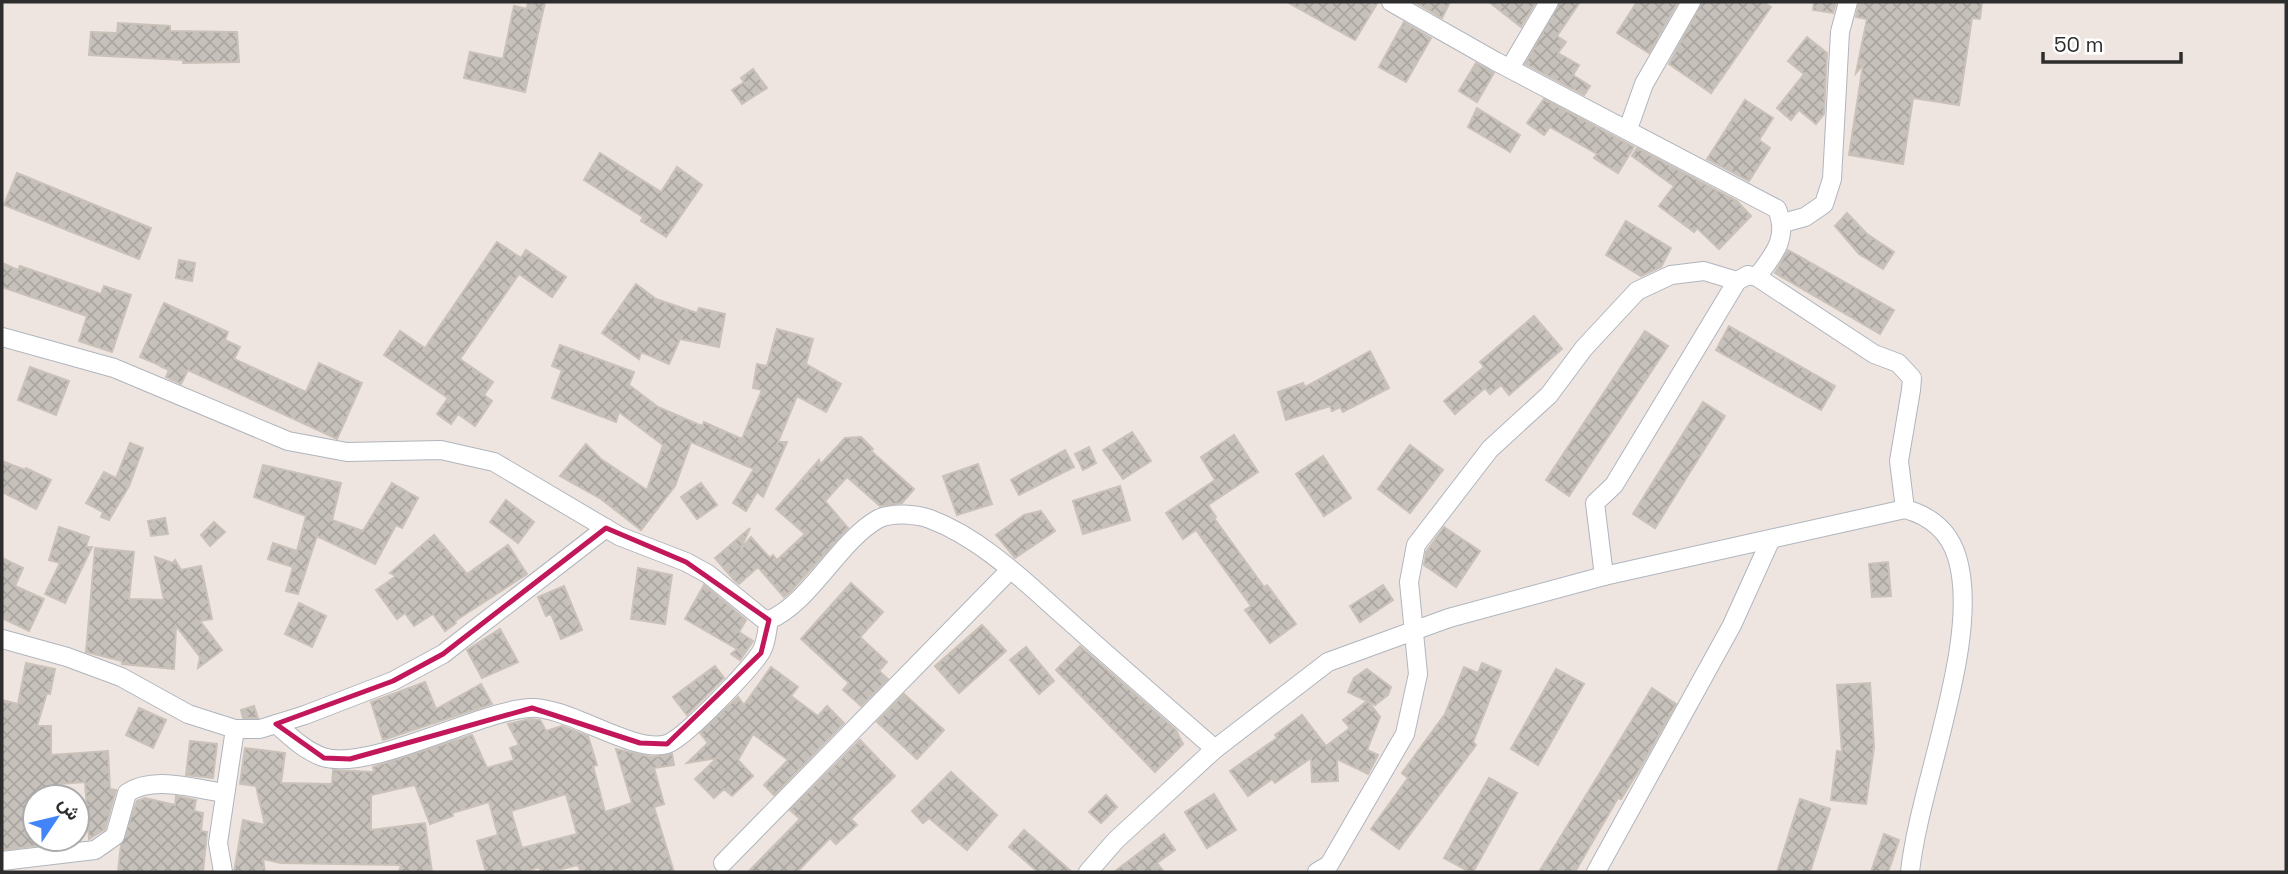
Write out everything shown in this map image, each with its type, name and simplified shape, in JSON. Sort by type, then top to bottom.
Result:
[{"type":"street","points":[[1391,2],[1777,209],[1783,223],[1781,243],[1757,277]]},
{"type":"street","points":[[1510,68],[1549,2]]},
{"type":"street","points":[[1628,129],[1644,84],[1691,2]]},
{"type":"street","points":[[1783,223],[1805,217],[1824,204],[1832,179],[1840,32],[1848,2]]},
{"type":"street","points":[[1317,872],[1329,865],[1405,734],[1418,674],[1409,582],[1416,545],[1490,449],[1549,395],[1584,348],[1637,291],[1671,275],[1704,271],[1737,281]]},
{"type":"street","points":[[1604,576],[1595,503],[1614,485],[1737,281],[1748,275],[1757,277],[1874,354],[1907,369],[1912,378],[1911,390],[1899,461],[1905,509]]},
{"type":"street","points":[[2,337],[114,368],[288,441],[317,449],[347,452],[440,450],[494,462],[606,528],[687,562],[708,574],[762,618],[769,620]]},
{"type":"street","points":[[1088,872],[1116,840],[1215,749],[1328,662],[1412,631],[1604,576],[1905,509],[1925,514],[1944,531],[1956,557],[1962,590],[1955,663],[1910,872]]},
{"type":"street","points":[[276,724],[301,746],[324,758],[350,760],[436,736],[485,717],[531,708],[640,743],[667,744],[689,729],[761,653],[769,620],[788,608],[859,534],[880,518],[904,514],[929,519],[966,537],[1010,570],[1215,749]]},
{"type":"street","points":[[2,639],[67,657],[121,677],[188,714],[235,729],[260,729],[393,681],[443,654],[606,528]]},
{"type":"street","points":[[1596,872],[1732,625],[1772,539]]},
{"type":"street","points":[[723,863],[1010,570]]},
{"type":"street","points":[[223,872],[218,843],[235,729]]},
{"type":"street","points":[[2,862],[95,850],[115,836],[127,793],[140,785],[160,784],[225,793]]},
{"type":"highlighted area","points":[[606,528],[686,562],[769,620],[761,653],[667,744],[640,743],[532,708],[350,759],[324,758],[276,724],[393,681],[443,654]]},
{"type":"building","points":[[528,2],[545,2],[525,92],[464,78],[470,52],[503,59],[514,6],[527,9]]},
{"type":"building","points":[[1287,2],[1378,2],[1355,40]]},
{"type":"building","points":[[1415,2],[1450,2],[1442,18]]},
{"type":"building","points":[[1489,2],[1536,2],[1521,27]]},
{"type":"building","points":[[1560,2],[1580,2],[1557,36],[1566,42],[1558,53],[1579,65],[1573,75],[1590,86],[1584,95],[1525,64]]},
{"type":"building","points":[[1637,2],[1678,2],[1649,53],[1617,33]]},
{"type":"building","points":[[1702,2],[1763,2],[1771,7],[1711,93],[1669,64]]},
{"type":"building","points":[[1814,2],[1836,2],[1833,13],[1813,10]]},
{"type":"building","points":[[1859,2],[1982,2],[1980,19],[1972,18],[1959,105],[1913,98],[1903,164],[1849,155],[1863,65],[1856,73],[1867,19],[1856,17]]},
{"type":"building","points":[[1404,22],[1431,38],[1406,82],[1379,67]]},
{"type":"building","points":[[118,23],[170,26],[170,31],[237,32],[239,62],[183,63],[183,60],[89,55],[91,32],[117,33]]},
{"type":"building","points":[[1807,37],[1827,53],[1824,114],[1816,124],[1799,110],[1791,120],[1777,108],[1804,74],[1788,61]]},
{"type":"building","points":[[1476,63],[1494,73],[1477,102],[1459,91]]},
{"type":"building","points":[[753,69],[767,88],[742,104],[732,90],[744,82],[741,78]]},
{"type":"building","points":[[1544,99],[1634,147],[1618,173],[1594,158],[1597,154],[1550,127],[1544,135],[1527,123]]},
{"type":"building","points":[[1745,100],[1773,118],[1759,140],[1770,148],[1749,181],[1707,159]]},
{"type":"building","points":[[1477,108],[1520,135],[1510,152],[1468,127]]},
{"type":"building","points":[[1637,148],[1737,201],[1751,216],[1719,249],[1697,228],[1694,232],[1659,206],[1674,186],[1632,156]]},
{"type":"building","points":[[600,153],[661,192],[677,167],[702,185],[666,237],[641,221],[643,217],[584,180]]},
{"type":"building","points":[[17,173],[151,228],[139,259],[4,205]]},
{"type":"building","points":[[1847,213],[1867,234],[1894,252],[1883,269],[1859,254],[1835,226]]},
{"type":"building","points":[[1626,221],[1671,248],[1661,267],[1641,276],[1606,255]]},
{"type":"building","points":[[497,242],[521,258],[526,250],[566,277],[552,297],[519,274],[460,359],[493,382],[484,395],[492,401],[475,426],[458,414],[451,424],[437,414],[448,398],[384,355],[400,331],[425,348]]},
{"type":"building","points":[[1788,250],[1894,310],[1880,334],[1775,273]]},
{"type":"building","points":[[179,260],[195,263],[192,281],[176,278]]},
{"type":"building","points":[[2,263],[18,270],[20,266],[101,294],[104,286],[131,295],[112,352],[79,341],[87,316],[2,287]]},
{"type":"building","points":[[636,284],[656,299],[697,313],[699,308],[725,314],[719,347],[680,339],[669,364],[641,352],[639,359],[602,333]]},
{"type":"building","points":[[164,303],[228,332],[225,340],[240,347],[234,359],[306,392],[319,363],[362,383],[337,439],[188,370],[181,384],[166,377],[169,370],[160,366],[160,363],[159,365],[140,357]]},
{"type":"building","points":[[1534,316],[1562,349],[1509,395],[1501,385],[1490,394],[1485,388],[1455,414],[1444,401],[1484,367],[1480,362]]},
{"type":"building","points":[[1729,326],[1835,386],[1821,410],[1716,350]]},
{"type":"building","points":[[777,329],[813,339],[806,364],[841,384],[826,412],[797,396],[778,442],[787,442],[763,497],[757,492],[746,511],[733,503],[754,469],[691,442],[675,486],[641,530],[601,499],[560,476],[586,444],[601,459],[647,490],[663,445],[619,412],[616,422],[552,398],[562,370],[552,366],[560,345],[634,372],[629,385],[658,407],[702,426],[704,422],[742,439],[762,390],[753,388],[757,364],[767,366]]},
{"type":"building","points":[[1645,331],[1668,346],[1569,496],[1546,480]]},
{"type":"building","points":[[1370,351],[1389,388],[1343,412],[1340,407],[1332,411],[1330,406],[1286,420],[1278,392],[1303,383],[1305,387]]},
{"type":"building","points":[[30,367],[69,381],[56,415],[18,400]]},
{"type":"building","points":[[1703,402],[1725,416],[1655,528],[1633,514]]},
{"type":"building","points":[[1132,432],[1151,461],[1123,479],[1103,450]]},
{"type":"building","points":[[1234,435],[1258,472],[1208,505],[1216,517],[1214,518],[1264,587],[1267,585],[1296,624],[1270,643],[1245,610],[1251,606],[1196,530],[1183,539],[1166,513],[1215,480],[1201,457]]},
{"type":"building","points":[[861,437],[873,449],[871,451],[914,489],[902,503],[880,506],[847,477],[825,501],[848,528],[791,591],[784,597],[758,567],[739,584],[735,581],[715,558],[750,528],[740,550],[751,537],[770,558],[773,555],[777,560],[805,534],[776,509],[819,460],[820,465],[845,438]]},
{"type":"building","points":[[130,443],[143,448],[129,486],[109,520],[101,517],[103,512],[86,503],[104,472],[116,478]]},
{"type":"building","points":[[1410,445],[1443,470],[1410,513],[1378,489]]},
{"type":"building","points":[[1089,447],[1096,463],[1083,470],[1075,454]]},
{"type":"building","points":[[1065,450],[1074,467],[1019,495],[1011,480]]},
{"type":"building","points":[[1323,456],[1351,498],[1324,516],[1296,474]]},
{"type":"building","points":[[2,461],[25,470],[26,468],[51,480],[36,509],[2,492]]},
{"type":"building","points":[[978,464],[992,504],[957,515],[943,476]]},
{"type":"building","points":[[263,465],[341,483],[332,520],[363,531],[392,483],[418,498],[402,528],[396,525],[375,564],[317,536],[298,594],[286,591],[293,567],[268,559],[273,543],[297,551],[306,516],[254,497]]},
{"type":"building","points":[[701,483],[717,505],[697,519],[681,497]]},
{"type":"building","points":[[1120,486],[1130,520],[1083,534],[1073,501]]},
{"type":"building","points":[[506,500],[534,522],[518,543],[490,522]]},
{"type":"building","points":[[1041,511],[1055,531],[1015,558],[996,535],[1024,515]]},
{"type":"building","points":[[165,518],[168,534],[151,536],[148,521]]},
{"type":"building","points":[[214,522],[225,532],[210,546],[201,535]]},
{"type":"building","points":[[59,527],[89,537],[86,547],[92,547],[65,603],[45,594],[60,563],[49,560]]},
{"type":"building","points":[[1444,527],[1480,551],[1456,587],[1424,565],[1426,552]]},
{"type":"building","points":[[434,535],[467,574],[508,545],[527,574],[455,621],[456,623],[445,631],[433,614],[414,626],[405,613],[397,619],[376,590],[396,576],[390,573]]},
{"type":"building","points":[[95,548],[134,552],[129,599],[164,600],[155,557],[173,563],[175,560],[181,570],[201,566],[212,619],[200,621],[222,650],[198,668],[200,657],[176,626],[174,669],[122,664],[122,661],[86,652]]},
{"type":"building","points":[[2,558],[23,568],[15,586],[44,599],[29,631],[2,618]]},
{"type":"building","points":[[1888,562],[1891,596],[1872,597],[1869,564]]},
{"type":"building","points":[[638,568],[672,575],[665,624],[631,619]]},
{"type":"building","points":[[851,583],[883,612],[860,637],[887,662],[879,671],[888,679],[861,706],[843,690],[849,683],[801,639]]},
{"type":"building","points":[[704,585],[746,620],[739,632],[753,641],[740,660],[731,654],[737,649],[685,619]]},
{"type":"building","points":[[1383,585],[1393,600],[1360,622],[1350,606]]},
{"type":"building","points":[[564,586],[582,630],[561,639],[551,614],[546,616],[538,597]]},
{"type":"building","points":[[299,603],[326,616],[312,647],[285,634]]},
{"type":"building","points":[[982,625],[1006,651],[959,693],[935,666]]},
{"type":"building","points":[[500,629],[518,662],[482,678],[467,650]]},
{"type":"building","points":[[1080,646],[1176,730],[1183,744],[1155,772],[1056,670]]},
{"type":"building","points":[[1026,647],[1054,681],[1039,694],[1010,660]]},
{"type":"building","points":[[26,663],[55,669],[50,694],[47,693],[37,726],[51,726],[51,755],[108,751],[110,789],[116,790],[105,829],[91,838],[91,783],[21,783],[21,848],[2,850],[2,700],[18,704]]},
{"type":"building","points":[[1482,663],[1501,671],[1473,742],[1476,745],[1399,849],[1371,829],[1408,778],[1402,773],[1445,714],[1464,667],[1478,673]]},
{"type":"building","points":[[715,666],[724,678],[687,715],[673,697]]},
{"type":"building","points":[[771,667],[798,687],[791,696],[818,716],[827,706],[844,723],[774,795],[764,785],[788,760],[753,734],[738,760],[753,776],[732,796],[724,789],[714,798],[695,779],[717,758],[687,763],[708,743],[700,733],[738,697],[744,705]]},
{"type":"building","points":[[1367,669],[1391,687],[1388,695],[1375,705],[1368,701],[1380,717],[1367,750],[1378,755],[1368,774],[1337,759],[1338,781],[1312,782],[1311,758],[1275,783],[1272,779],[1248,796],[1230,771],[1277,738],[1275,735],[1302,715],[1326,746],[1350,728],[1343,720],[1367,701],[1348,692],[1354,678]]},
{"type":"building","points":[[1556,669],[1584,684],[1538,765],[1511,749]]},
{"type":"building","points":[[425,682],[436,709],[481,684],[492,704],[383,740],[371,702]]},
{"type":"building","points":[[1870,683],[1874,747],[1866,804],[1831,800],[1837,751],[1842,752],[1837,685]]},
{"type":"building","points":[[1652,688],[1676,704],[1639,770],[1621,799],[1618,798],[1575,872],[1539,872]]},
{"type":"building","points":[[904,694],[944,730],[917,759],[877,722]]},
{"type":"building","points":[[254,706],[258,718],[243,718],[241,710]]},
{"type":"building","points":[[139,708],[166,720],[153,748],[126,735]]},
{"type":"building","points":[[530,719],[540,720],[546,731],[562,726],[588,736],[597,765],[593,766],[605,812],[632,803],[616,749],[652,757],[672,754],[674,765],[654,768],[664,804],[654,807],[674,872],[581,872],[578,865],[549,872],[541,872],[539,867],[525,872],[486,872],[477,841],[498,835],[489,802],[452,813],[453,816],[430,824],[415,785],[371,795],[371,830],[425,823],[432,872],[399,872],[401,865],[281,863],[263,859],[265,872],[234,872],[243,820],[265,825],[256,786],[240,784],[245,748],[285,753],[281,783],[332,784],[333,770],[374,772],[373,767],[472,735],[487,768],[514,760],[510,748],[519,745],[508,724]],"holes":[[[566,794],[577,834],[522,848],[511,811]]]},
{"type":"building","points":[[860,740],[895,776],[851,819],[857,825],[836,844],[830,838],[797,872],[748,872],[800,819],[790,810]]},
{"type":"building","points":[[190,741],[217,744],[213,778],[186,775]]},
{"type":"building","points":[[951,772],[997,815],[967,850],[929,818],[923,823],[912,811]]},
{"type":"building","points":[[1489,778],[1517,793],[1473,872],[1470,872],[1444,858]]},
{"type":"building","points":[[1214,794],[1236,830],[1207,848],[1185,812]]},
{"type":"building","points":[[1106,795],[1117,807],[1101,823],[1089,812]]},
{"type":"building","points":[[176,796],[196,800],[194,811],[203,813],[201,831],[207,832],[203,872],[118,872],[121,845],[137,801],[145,798],[175,805]]},
{"type":"building","points":[[1800,799],[1830,809],[1810,872],[1777,872]]},
{"type":"building","points":[[1024,830],[1072,872],[1038,872],[1009,847]]},
{"type":"building","points":[[1164,834],[1175,850],[1157,863],[1164,872],[1114,872]]},
{"type":"building","points":[[1884,834],[1899,840],[1888,872],[1871,872]]}]
